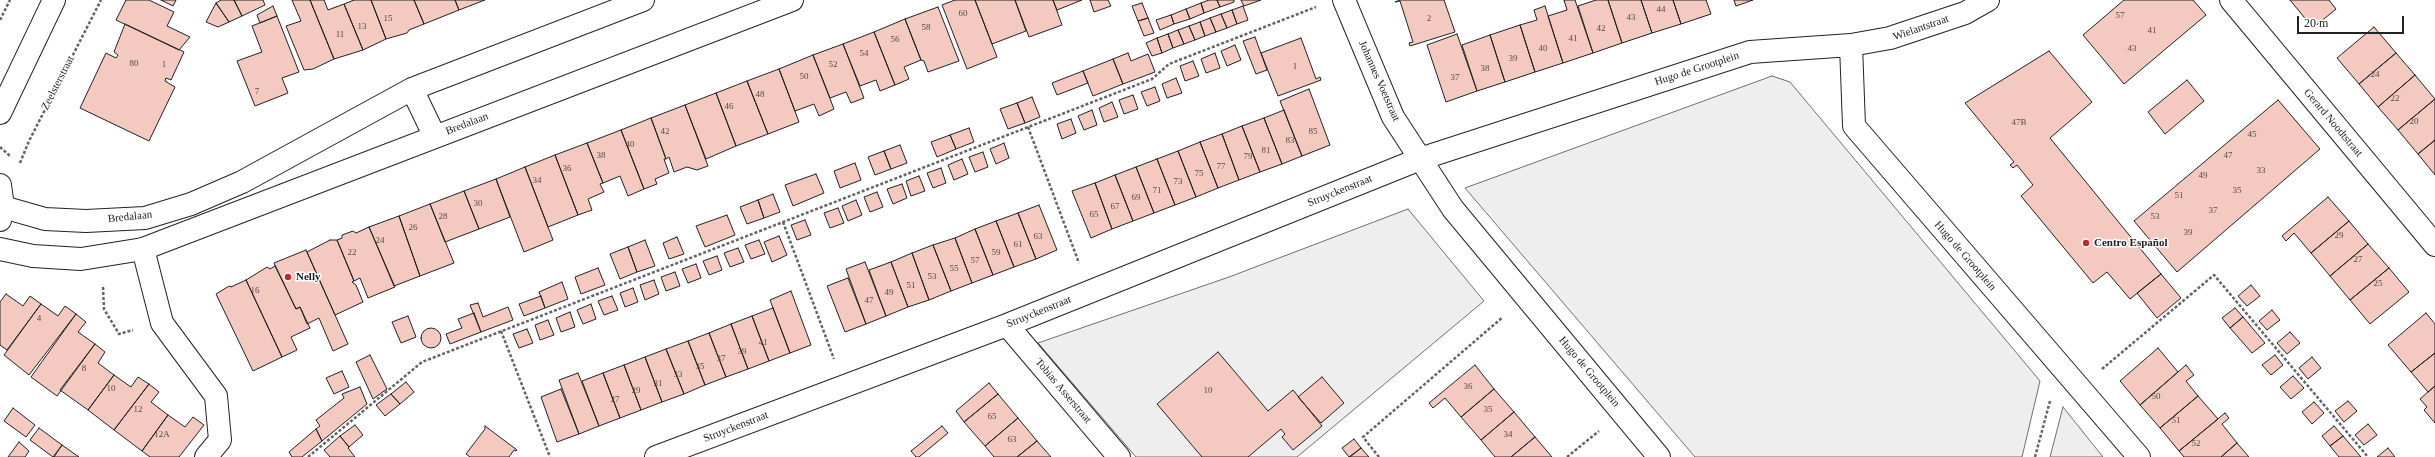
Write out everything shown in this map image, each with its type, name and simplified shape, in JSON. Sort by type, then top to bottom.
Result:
[{"type":"street","points":[[0,113],[54,0]]},
{"type":"street","name":"Bredalaan","points":[[2,214],[45,219],[86,221],[151,216],[191,204],[242,182],[412,89],[643,0]]},
{"type":"street","name":"Bredalaan","points":[[0,249],[33,256],[81,259],[143,249],[792,0]]},
{"type":"street","name":"Johannes Voetstraat","points":[[1344,0],[1393,117],[1420,159]]},
{"type":"street","name":"Wielantstraat","points":[[1851,45],[1890,38],[1965,13],[1988,0]]},
{"type":"street","name":"Gerard Noodtstraat","points":[[2231,0],[2435,245]]},
{"type":"street","name":"Hugo de Grootplein","points":[[1659,457],[1453,209],[1420,159],[1750,52],[1851,45],[1854,126],[2059,366],[2139,457]]},
{"type":"street","points":[[412,89],[435,137]]},
{"type":"street","name":"Struyckenstraat","points":[[656,457],[1007,325],[1420,159]]},
{"type":"street","points":[[0,185],[2,214]]},
{"type":"street","points":[[143,249],[162,323],[216,396],[220,440],[206,457]]},
{"type":"street","name":"Tobias Asserstraat","points":[[1007,325],[1118,457]]},
{"type":"path","points":[[0,20],[10,0]]},
{"type":"path","name":"Zeelsterstraat","points":[[18,167],[29,141],[101,0]]},
{"type":"path","points":[[308,457],[422,362],[1152,79],[1169,64],[1320,6]]},
{"type":"path","points":[[1028,127],[1090,292]]},
{"type":"path","points":[[782,222],[844,386]]},
{"type":"path","points":[[100,256],[104,309],[119,334],[162,323]]},
{"type":"path","points":[[2079,388],[2214,275],[2368,457]]},
{"type":"path","points":[[1380,457],[1362,437],[1527,297]]},
{"type":"path","points":[[501,331],[550,457]]},
{"type":"path","points":[[2035,457],[2059,366]]},
{"type":"path","points":[[1567,457],[1622,412]]},
{"type":"shaded area","points":[[1772,76],[1790,82],[2040,381],[2022,457],[1695,457],[1465,188]]},
{"type":"shaded area","points":[[1408,209],[1484,301],[1297,457],[1136,457],[1038,343],[1229,277]]},
{"type":"shaded area","points":[[2063,407],[2103,457],[2050,457]]},
{"type":"building","points":[[126,0],[149,0],[174,12],[167,26],[190,37],[179,50],[116,20]]},
{"type":"building","points":[[161,0],[176,0],[173,6]]},
{"type":"building","points":[[221,0],[234,0],[242,16],[229,22],[216,3]]},
{"type":"building","points":[[234,0],[263,0],[265,5],[242,16]]},
{"type":"building","points":[[292,0],[310,0],[334,59],[313,69],[304,70],[286,26],[301,21]]},
{"type":"building","points":[[310,0],[324,0],[328,10],[344,4],[363,50],[334,59]]},
{"type":"building","points":[[354,0],[371,0],[386,39],[363,50],[344,4]]},
{"type":"building","points":[[371,0],[414,0],[424,24],[409,30],[407,33],[386,39]]},
{"type":"building","points":[[414,0],[455,0],[459,10],[424,24]]},
{"type":"building","points":[[455,0],[485,0],[459,10]]},
{"type":"building","points":[[955,0],[975,0],[997,57],[967,69],[942,5]]},
{"type":"building","points":[[975,0],[1015,0],[1026,31],[992,44]]},
{"type":"building","points":[[1015,0],[1053,0],[1062,25],[1029,37]]},
{"type":"building","points":[[1053,0],[1082,0],[1057,10]]},
{"type":"building","points":[[1090,0],[1108,0],[1111,6],[1094,12]]},
{"type":"building","points":[[1209,0],[1217,0],[1220,7],[1204,13],[1201,3]]},
{"type":"building","points":[[1217,0],[1234,0],[1234,2],[1220,7]]},
{"type":"building","points":[[1241,0],[1261,0],[1244,6]]},
{"type":"building","points":[[1400,0],[1444,0],[1455,32],[1410,46],[1409,43],[1413,42],[1400,1],[1395,2]]},
{"type":"building","points":[[1564,0],[1575,0],[1593,53],[1563,63],[1548,16],[1567,10]]},
{"type":"building","points":[[1596,0],[1608,0],[1622,43],[1593,53],[1578,6]]},
{"type":"building","points":[[1608,0],[1641,0],[1652,33],[1622,43]]},
{"type":"building","points":[[1641,0],[1673,0],[1681,24],[1652,33]]},
{"type":"building","points":[[1673,0],[1706,0],[1711,14],[1681,24]]},
{"type":"building","points":[[1734,0],[1753,0],[1736,6]]},
{"type":"building","points":[[2124,0],[2193,0],[2206,15],[2124,84],[2083,35]]},
{"type":"building","points":[[2290,0],[2329,0],[2336,9],[2313,28]]},
{"type":"building","points":[[216,3],[229,22],[218,27],[206,22]]},
{"type":"building","points":[[1142,3],[1148,18],[1138,21],[1132,6]]},
{"type":"building","points":[[1201,3],[1204,13],[1190,19],[1186,9]]},
{"type":"building","points":[[273,6],[277,16],[260,23],[257,15]]},
{"type":"building","points":[[1243,6],[1248,20],[1237,24],[1232,10]]},
{"type":"building","points":[[1545,6],[1563,63],[1535,72],[1520,25],[1537,20],[1534,10]]},
{"type":"building","points":[[938,7],[959,61],[928,72],[924,61],[921,60],[905,19]]},
{"type":"building","points":[[1186,9],[1190,19],[1174,24],[1171,15]]},
{"type":"building","points":[[1232,10],[1237,24],[1227,28],[1221,14]]},
{"type":"building","points":[[1221,14],[1227,28],[1216,32],[1210,18]]},
{"type":"building","points":[[1171,15],[1174,24],[1160,30],[1156,20]]},
{"type":"building","points":[[277,16],[299,72],[282,78],[288,93],[255,106],[237,61],[262,52],[252,26]]},
{"type":"building","points":[[1148,18],[1154,33],[1144,36],[1138,21]]},
{"type":"building","points":[[1210,18],[1216,32],[1205,36],[1200,22]]},
{"type":"building","points":[[905,19],[921,60],[904,67],[909,79],[895,85],[874,32]]},
{"type":"building","points":[[1200,22],[1205,36],[1195,40],[1189,26]]},
{"type":"building","points":[[125,24],[184,52],[171,80],[166,78],[165,81],[175,87],[149,141],[80,108],[106,53],[116,58],[118,55],[114,52]]},
{"type":"building","points":[[1520,25],[1535,72],[1505,82],[1490,35]]},
{"type":"building","points":[[1189,26],[1195,40],[1184,44],[1178,30]]},
{"type":"building","points":[[2374,27],[2396,53],[2359,84],[2337,58]]},
{"type":"building","points":[[1178,30],[1184,44],[1173,48],[1168,34]]},
{"type":"building","points":[[874,32],[895,85],[880,91],[876,80],[860,86],[843,44]]},
{"type":"building","points":[[1168,34],[1173,48],[1162,53],[1157,38]]},
{"type":"building","points":[[1457,34],[1477,91],[1446,102],[1427,45]]},
{"type":"building","points":[[1490,35],[1505,82],[1477,91],[1462,45]]},
{"type":"building","points":[[1255,37],[1267,70],[1256,74],[1243,41]]},
{"type":"building","points":[[1157,38],[1162,53],[1152,56],[1146,43]]},
{"type":"building","points":[[1301,38],[1316,79],[1320,77],[1321,80],[1278,96],[1261,53]]},
{"type":"building","points":[[843,44],[864,98],[851,103],[846,92],[830,98],[813,55]]},
{"type":"building","points":[[1235,45],[1241,60],[1227,66],[1221,51]]},
{"type":"building","points":[[2049,51],[2092,102],[2050,138],[2161,274],[2130,299],[2107,272],[2093,283],[2021,196],[2033,185],[2017,165],[2013,168],[2010,165],[2014,162],[1965,103]]},
{"type":"building","points":[[1128,53],[1131,61],[1148,54],[1155,72],[1123,84],[1113,59]]},
{"type":"building","points":[[1215,53],[1220,68],[1206,73],[1201,59]]},
{"type":"building","points":[[2396,53],[2415,75],[2378,107],[2359,84]]},
{"type":"building","points":[[813,55],[834,109],[819,116],[814,104],[795,111],[779,69]]},
{"type":"building","points":[[1113,59],[1123,84],[1093,96],[1083,71]]},
{"type":"building","points":[[1193,61],[1199,76],[1185,81],[1180,66]]},
{"type":"building","points":[[779,69],[799,122],[768,134],[747,81]]},
{"type":"building","points":[[1083,71],[1088,83],[1057,95],[1052,83]]},
{"type":"building","points":[[2415,75],[2435,99],[2398,130],[2378,107]]},
{"type":"building","points":[[1176,78],[1182,93],[1167,98],[1162,84]]},
{"type":"building","points":[[2187,80],[2204,101],[2165,134],[2148,112]]},
{"type":"building","points":[[747,81],[768,134],[736,146],[716,93]]},
{"type":"building","points":[[1155,87],[1160,101],[1147,106],[1141,92]]},
{"type":"building","points":[[1309,89],[1330,145],[1302,156],[1280,101]]},
{"type":"building","points":[[716,93],[736,146],[706,159],[685,105]]},
{"type":"building","points":[[1133,95],[1138,109],[1124,114],[1119,100]]},
{"type":"building","points":[[1032,97],[1040,117],[1025,123],[1017,103]]},
{"type":"building","points":[[2435,99],[2435,140],[2418,154],[2398,130]]},
{"type":"building","points":[[2278,100],[2320,149],[2177,272],[2134,221]]},
{"type":"building","points":[[1112,102],[1118,117],[1104,122],[1099,108]]},
{"type":"building","points":[[1017,103],[1025,123],[1008,129],[1000,109]]},
{"type":"building","points":[[685,105],[708,166],[697,170],[687,167],[674,172],[669,157],[666,159],[651,118]]},
{"type":"building","points":[[1092,110],[1097,125],[1084,130],[1078,116]]},
{"type":"building","points":[[1284,110],[1302,156],[1282,164],[1264,118]]},
{"type":"building","points":[[651,118],[666,159],[664,159],[669,173],[655,179],[657,184],[644,189],[621,130]]},
{"type":"building","points":[[1264,118],[1282,164],[1260,172],[1242,126]]},
{"type":"building","points":[[1071,119],[1076,133],[1062,139],[1057,124]]},
{"type":"building","points":[[1242,126],[1260,172],[1239,180],[1222,134]]},
{"type":"building","points":[[969,128],[974,142],[956,149],[950,135]]},
{"type":"building","points":[[621,130],[644,189],[628,196],[620,176],[603,183],[587,143]]},
{"type":"building","points":[[1222,134],[1239,180],[1218,188],[1200,142]]},
{"type":"building","points":[[950,135],[956,149],[937,157],[931,142]]},
{"type":"building","points":[[2435,140],[2435,175],[2418,154]]},
{"type":"building","points":[[1200,142],[1218,188],[1196,197],[1178,151]]},
{"type":"building","points":[[587,143],[603,183],[600,184],[604,192],[588,199],[592,210],[578,215],[555,155]]},
{"type":"building","points":[[1004,143],[1009,158],[996,164],[990,149]]},
{"type":"building","points":[[900,145],[907,163],[891,169],[884,151]]},
{"type":"building","points":[[884,151],[891,169],[875,175],[868,157]]},
{"type":"building","points":[[1178,151],[1196,197],[1175,205],[1157,159]]},
{"type":"building","points":[[983,152],[988,167],[975,172],[969,157]]},
{"type":"building","points":[[555,155],[578,215],[548,227],[525,167]]},
{"type":"building","points":[[962,159],[968,174],[954,180],[948,165]]},
{"type":"building","points":[[1157,159],[1175,205],[1154,213],[1136,167]]},
{"type":"building","points":[[855,163],[861,180],[840,188],[834,171]]},
{"type":"building","points":[[525,167],[553,240],[524,252],[496,179]]},
{"type":"building","points":[[1136,167],[1154,213],[1133,221],[1115,175]]},
{"type":"building","points":[[941,168],[946,183],[933,188],[927,173]]},
{"type":"building","points":[[816,174],[824,193],[793,206],[785,185]]},
{"type":"building","points":[[1115,175],[1133,221],[1112,229],[1095,183]]},
{"type":"building","points":[[919,176],[925,191],[911,196],[906,181]]},
{"type":"building","points":[[496,179],[510,217],[479,229],[464,191]]},
{"type":"building","points":[[1095,183],[1112,229],[1091,238],[1072,191]]},
{"type":"building","points":[[902,184],[907,198],[893,204],[887,189]]},
{"type":"building","points":[[464,191],[479,229],[445,242],[430,204]]},
{"type":"building","points":[[877,192],[883,207],[870,212],[864,197]]},
{"type":"building","points":[[773,194],[780,212],[764,218],[758,200]]},
{"type":"building","points":[[2328,197],[2349,221],[2311,253],[2294,233],[2286,241],[2282,236]]},
{"type":"building","points":[[758,200],[764,218],[747,224],[740,207]]},
{"type":"building","points":[[856,200],[862,215],[848,221],[842,206]]},
{"type":"building","points":[[430,204],[454,263],[420,276],[399,216]]},
{"type":"building","points":[[1039,205],[1057,250],[1036,259],[1018,213]]},
{"type":"building","points":[[838,208],[844,223],[830,228],[824,213]]},
{"type":"building","points":[[1018,213],[1036,259],[1014,267],[996,221]]},
{"type":"building","points":[[727,215],[735,235],[705,247],[696,226]]},
{"type":"building","points":[[399,216],[420,276],[394,286],[369,227]]},
{"type":"building","points":[[805,220],[811,235],[797,240],[791,225]]},
{"type":"building","points":[[996,221],[1014,267],[993,275],[975,229]]},
{"type":"building","points":[[2349,221],[2368,244],[2330,276],[2311,253]]},
{"type":"building","points":[[369,227],[395,287],[368,298],[360,278],[354,281],[337,240],[342,238],[342,235],[353,231],[356,233]]},
{"type":"building","points":[[975,229],[993,275],[972,283],[955,238]]},
{"type":"building","points":[[779,236],[787,255],[772,262],[764,242]]},
{"type":"building","points":[[677,237],[684,254],[669,259],[663,243]]},
{"type":"building","points":[[955,238],[972,283],[951,291],[933,245]]},
{"type":"building","points":[[330,240],[337,240],[354,281],[352,282],[356,285],[363,302],[335,315],[307,252]]},
{"type":"building","points":[[645,240],[655,266],[637,272],[628,247]]},
{"type":"building","points":[[759,240],[765,254],[751,259],[745,245]]},
{"type":"building","points":[[2368,244],[2389,268],[2350,300],[2330,276]]},
{"type":"building","points":[[933,245],[951,291],[929,300],[912,253]]},
{"type":"building","points":[[628,247],[637,272],[620,279],[610,254]]},
{"type":"building","points":[[738,248],[744,262],[730,267],[724,253]]},
{"type":"building","points":[[306,250],[348,344],[333,351],[319,318],[307,324],[300,307],[296,309],[274,263]]},
{"type":"building","points":[[912,253],[929,300],[908,307],[891,262]]},
{"type":"building","points":[[717,256],[722,270],[709,275],[703,261]]},
{"type":"building","points":[[865,262],[886,316],[866,324],[846,269]]},
{"type":"building","points":[[891,262],[908,307],[886,316],[869,270]]},
{"type":"building","points":[[696,264],[701,278],[688,283],[682,269]]},
{"type":"building","points":[[275,266],[296,309],[300,307],[310,328],[291,337],[297,350],[282,357],[246,280],[267,267],[270,269]]},
{"type":"building","points":[[598,268],[605,285],[581,294],[575,277]]},
{"type":"building","points":[[2389,268],[2409,292],[2370,324],[2350,300]]},
{"type":"building","points":[[675,272],[680,286],[666,291],[661,277]]},
{"type":"building","points":[[2161,274],[2181,298],[2157,318],[2137,293]]},
{"type":"building","points":[[848,278],[866,324],[845,332],[827,286]]},
{"type":"building","points":[[246,280],[282,357],[253,371],[216,294],[229,286],[231,287]]},
{"type":"building","points":[[654,280],[659,294],[645,300],[640,285]]},
{"type":"building","points":[[562,282],[568,299],[545,308],[539,292]]},
{"type":"building","points":[[2251,285],[2260,296],[2247,306],[2238,296]]},
{"type":"building","points":[[633,288],[638,302],[625,307],[620,293]]},
{"type":"building","points":[[791,291],[811,345],[790,353],[770,300]]},
{"type":"building","points":[[6,294],[23,306],[30,296],[41,304],[7,350],[0,345],[0,302]]},
{"type":"building","points":[[541,296],[545,308],[524,316],[519,304]]},
{"type":"building","points":[[612,296],[618,310],[604,315],[598,301]]},
{"type":"building","points":[[478,303],[483,317],[508,307],[513,320],[481,332],[470,305]]},
{"type":"building","points":[[41,304],[58,316],[65,306],[76,314],[29,375],[4,355]]},
{"type":"building","points":[[591,304],[596,319],[583,324],[577,310]]},
{"type":"building","points":[[773,308],[790,353],[769,361],[752,316]]},
{"type":"building","points":[[2235,308],[2243,317],[2230,328],[2222,318]]},
{"type":"building","points":[[2272,310],[2280,320],[2267,330],[2259,321]]},
{"type":"building","points":[[570,312],[575,327],[561,332],[556,318]]},
{"type":"building","points":[[474,313],[481,332],[450,344],[446,334],[462,328],[458,319]]},
{"type":"building","points":[[2426,313],[2435,324],[2435,353],[2411,372],[2388,345]]},
{"type":"building","points":[[76,314],[86,322],[78,332],[95,344],[57,396],[31,377]]},
{"type":"building","points":[[408,316],[416,337],[401,343],[392,322]]},
{"type":"building","points":[[752,316],[769,361],[748,369],[731,324]]},
{"type":"building","points":[[2243,317],[2265,343],[2252,353],[2230,328]]},
{"type":"building","points":[[548,320],[554,335],[540,340],[535,325]]},
{"type":"building","points":[[731,324],[748,369],[726,377],[709,333]]},
{"type":"building","points":[[427,328],[435,328],[441,334],[441,342],[435,348],[427,348],[421,342],[421,334]]},
{"type":"building","points":[[527,329],[533,343],[519,348],[513,334]]},
{"type":"building","points":[[2290,332],[2300,343],[2287,354],[2277,343]]},
{"type":"building","points":[[709,333],[726,377],[705,385],[688,341]]},
{"type":"building","points":[[688,341],[705,385],[684,394],[666,349]]},
{"type":"building","points":[[95,344],[105,352],[98,363],[114,375],[88,410],[60,390]]},
{"type":"building","points":[[2158,348],[2178,372],[2140,405],[2120,381]]},
{"type":"building","points":[[666,349],[684,394],[662,402],[645,357]]},
{"type":"building","points":[[1218,352],[1268,411],[1293,390],[1322,426],[1293,450],[1282,437],[1285,434],[1281,429],[1248,457],[1202,457],[1157,404]]},
{"type":"building","points":[[2435,353],[2435,386],[2428,392],[2411,372]]},
{"type":"building","points":[[370,355],[387,389],[373,399],[356,362]]},
{"type":"building","points":[[2275,355],[2283,365],[2271,375],[2262,365]]},
{"type":"building","points":[[645,357],[662,402],[641,410],[624,365]]},
{"type":"building","points":[[2312,357],[2321,368],[2308,379],[2299,368]]},
{"type":"building","points":[[624,365],[641,410],[620,418],[603,373]]},
{"type":"building","points":[[1475,365],[1494,389],[1461,417],[1445,398],[1433,408],[1429,403]]},
{"type":"building","points":[[2186,365],[2194,375],[2186,381],[2198,396],[2160,428],[2140,405]]},
{"type":"building","points":[[342,371],[349,387],[334,394],[326,378]]},
{"type":"building","points":[[578,373],[599,426],[579,434],[559,380]]},
{"type":"building","points":[[603,373],[620,418],[599,426],[582,381]]},
{"type":"building","points":[[114,375],[131,387],[138,377],[149,384],[114,430],[88,410]]},
{"type":"building","points":[[2293,376],[2304,388],[2291,399],[2280,387]]},
{"type":"building","points":[[1322,377],[1344,403],[1321,423],[1298,397]]},
{"type":"building","points":[[406,382],[414,392],[400,404],[391,394]]},
{"type":"building","points":[[989,383],[998,394],[964,422],[956,411]]},
{"type":"building","points":[[149,384],[159,392],[151,402],[168,415],[142,451],[114,430]]},
{"type":"building","points":[[2435,386],[2435,423],[2424,410],[2427,407],[2420,399]]},
{"type":"building","points":[[360,387],[367,404],[322,441],[316,429],[320,426],[316,420],[344,398],[342,394]]},
{"type":"building","points":[[561,389],[579,434],[557,442],[541,397]]},
{"type":"building","points":[[1494,389],[1514,412],[1481,440],[1461,417]]},
{"type":"building","points":[[391,394],[400,404],[385,416],[376,405]]},
{"type":"building","points":[[998,394],[1018,418],[985,446],[964,422]]},
{"type":"building","points":[[2198,396],[2218,419],[2179,451],[2160,428]]},
{"type":"building","points":[[2348,401],[2357,411],[2344,422],[2335,411]]},
{"type":"building","points":[[2314,402],[2324,413],[2312,424],[2302,412]]},
{"type":"building","points":[[13,408],[35,425],[26,437],[4,421]]},
{"type":"building","points":[[1514,412],[1535,437],[1511,457],[1495,457],[1481,440]]},
{"type":"building","points":[[2225,413],[2229,418],[2222,424],[2237,443],[2221,457],[2184,457],[2179,451]]},
{"type":"building","points":[[168,415],[185,427],[193,417],[204,425],[179,457],[150,457],[142,451]]},
{"type":"building","points":[[1018,418],[1037,441],[1017,457],[994,457],[985,446]]},
{"type":"building","points":[[2368,424],[2377,435],[2364,445],[2355,435]]},
{"type":"building","points":[[355,425],[363,435],[349,447],[340,436]]},
{"type":"building","points":[[485,426],[517,450],[514,450],[509,457],[470,457],[466,454],[485,429]]},
{"type":"building","points":[[942,426],[948,433],[919,457],[916,457],[911,451]]},
{"type":"building","points":[[2334,426],[2343,436],[2330,446],[2322,436]]},
{"type":"building","points":[[39,428],[62,445],[53,457],[30,440]]},
{"type":"building","points":[[316,429],[322,441],[302,457],[292,457],[289,452]]},
{"type":"building","points":[[340,436],[355,457],[330,457],[324,450]]},
{"type":"building","points":[[2343,436],[2361,457],[2339,457],[2330,446]]},
{"type":"building","points":[[1535,437],[1552,457],[1511,457]]},
{"type":"building","points":[[1354,439],[1361,448],[1349,457],[1342,448]]},
{"type":"building","points":[[1037,441],[1051,457],[1017,457]]},
{"type":"building","points":[[19,442],[29,451],[25,457],[8,457]]},
{"type":"building","points":[[2237,443],[2249,457],[2221,457]]},
{"type":"building","points":[[62,445],[79,457],[54,457]]},
{"type":"building","points":[[1361,448],[1369,457],[1350,457]]},
{"type":"building","points":[[2388,448],[2395,457],[2377,457]]},
{"type":"place","name":"Centro Español","points":[[2086,243]]},
{"type":"place","name":"Nelly","points":[[288,277]]}]
